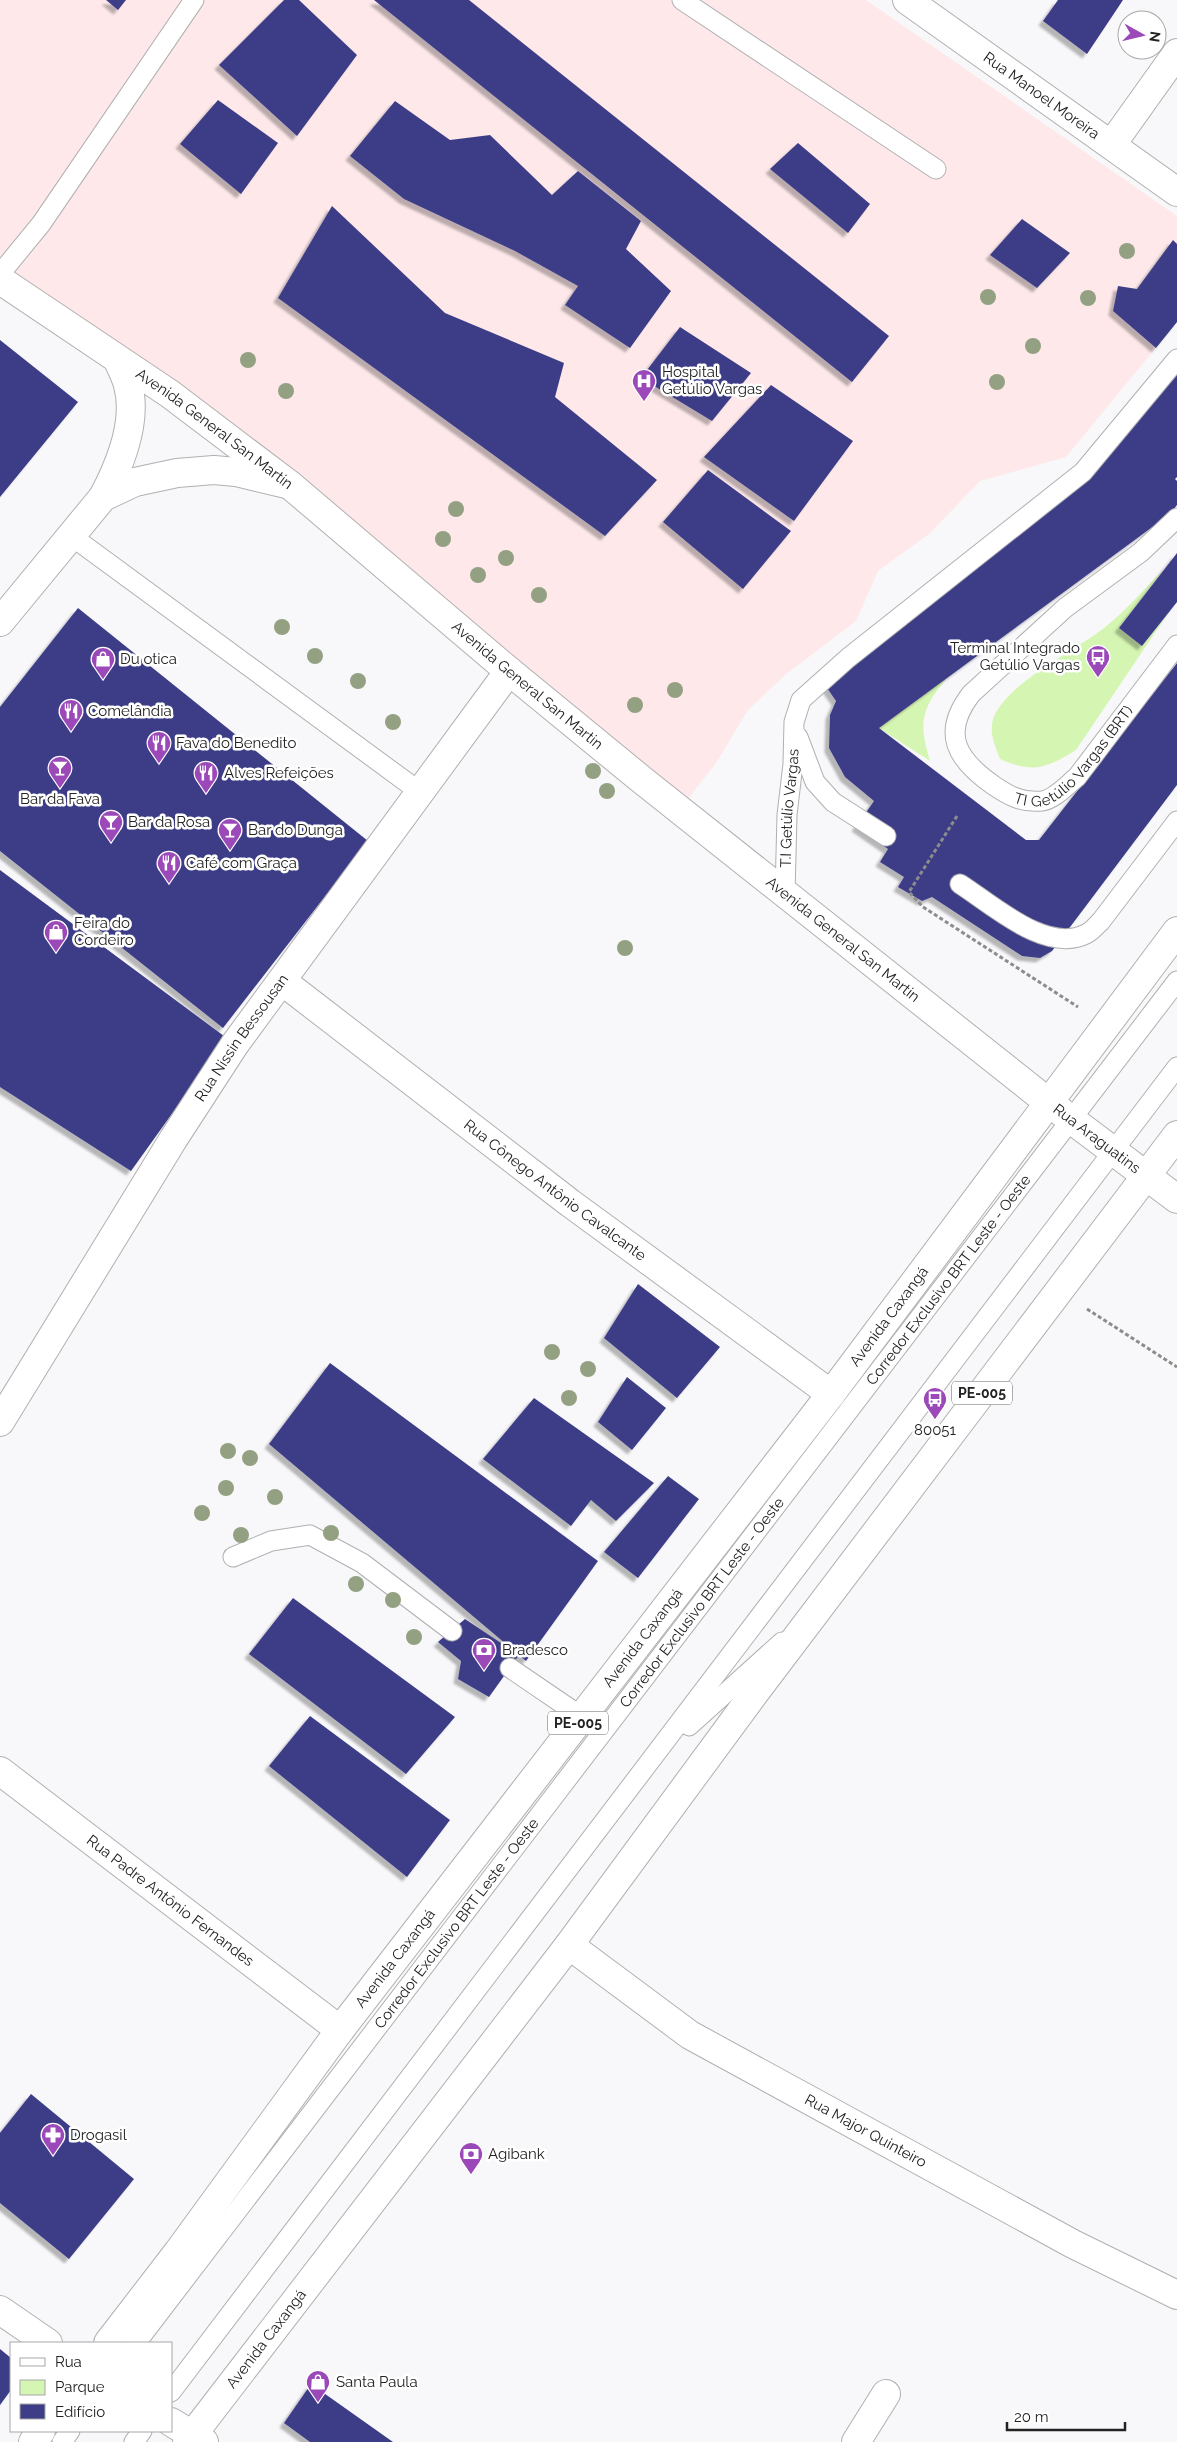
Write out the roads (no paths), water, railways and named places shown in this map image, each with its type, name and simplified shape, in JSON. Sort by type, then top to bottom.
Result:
[{"type":"main road","name":"Rua Manoel Moreira","points":[[906,0],[1112,144],[1177,192]]},
{"type":"main road","points":[[1112,144],[1177,52]]},
{"type":"main road","name":"Avenida General San Martin","points":[[0,280],[170,394],[290,485],[509,671],[785,894],[1048,1102]]},
{"type":"main road","points":[[0,622],[103,497],[114,476],[125,447],[130,415],[128,386],[118,360]]},
{"type":"main road","points":[[103,497],[135,482],[177,473],[214,470],[236,472],[290,485]]},
{"type":"main road","name":"Rua Nissin Bessousan","points":[[0,1422],[167,1133],[209,1073],[235,1044],[282,981],[509,671]]},
{"type":"main road","name":"Avenida Caxangá","points":[[109,2342],[178,2252],[340,2030],[831,1394],[1177,931]]},
{"type":"main road","name":"Rua Cônego Antônio Cavalcante","points":[[282,981],[570,1203],[831,1394]]},
{"type":"main road","name":"Rua Araguatins","points":[[1048,1102],[1177,1199]]},
{"type":"main road","name":"Avenida Caxangá","points":[[188,2435],[569,1944],[818,1610],[1177,1135]]},
{"type":"main road","name":"Rua Padre Antônio Fernandes","points":[[0,1771],[340,2030]]},
{"type":"main road","name":"Rua Major Quinteiro","points":[[569,1944],[690,2035],[1073,2244],[1177,2295]]},
{"type":"main road","points":[[0,2310],[47,2342]]},
{"type":"main road","points":[[856,2442],[886,2394]]},
{"type":"lane","points":[[0,274],[41,224],[194,0]]},
{"type":"lane","points":[[682,0],[936,169]]},
{"type":"lane","name":"T.I Getúlio Vargas","points":[[785,894],[787,815],[794,764],[794,722],[801,700],[848,658],[1083,472],[1177,359]]},
{"type":"lane","name":"TI Getúlio Vargas (BRT)","points":[[1177,518],[1141,552],[1065,608],[971,694],[959,710],[955,725],[957,747],[972,770],[1014,799],[1044,801],[1058,794],[1077,777],[1177,645]]},
{"type":"lane","points":[[70,535],[420,792]]},
{"type":"lane","points":[[794,722],[815,782],[833,802],[886,836]]},
{"type":"lane","points":[[960,884],[1036,934],[1062,939],[1086,934],[1101,921],[1177,821]]},
{"type":"lane","name":"Corredor Exclusivo BRT Leste - Oeste","points":[[137,2342],[1177,981]]},
{"type":"lane","points":[[172,2391],[1177,1067]]},
{"type":"lane","points":[[233,1557],[271,1541],[310,1535],[362,1563],[452,1631]]},
{"type":"lane","points":[[655,1756],[818,1610]]},
{"type":"lane","points":[[510,1668],[582,1717]]},
{"type":"place","name":"Hospital Getúlio Vargas","points":[[644,402]]},
{"type":"place","name":"Terminal Integrado Getúlio Vargas","points":[[1098,678]]},
{"type":"place","name":"Du otica","points":[[103,680]]},
{"type":"place","name":"Comelândia","points":[[71,732]]},
{"type":"place","name":"Fava do Benedito","points":[[159,764]]},
{"type":"place","name":"Bar da Fava","points":[[60,789]]},
{"type":"place","name":"Alves Refeições","points":[[206,794]]},
{"type":"place","name":"Bar da Rosa","points":[[111,843]]},
{"type":"place","name":"Bar do Dunga","points":[[230,851]]},
{"type":"place","name":"Café com Graça","points":[[169,884]]},
{"type":"place","name":"Feira do Cordeiro","points":[[56,953]]},
{"type":"place","name":"80051","points":[[935,1420]]},
{"type":"place","name":"Bradesco","points":[[484,1671]]},
{"type":"place","name":"Drogasil","points":[[53,2156]]},
{"type":"place","name":"Agibank","points":[[471,2175]]},
{"type":"place","name":"Santa Paula","points":[[318,2403]]}]
